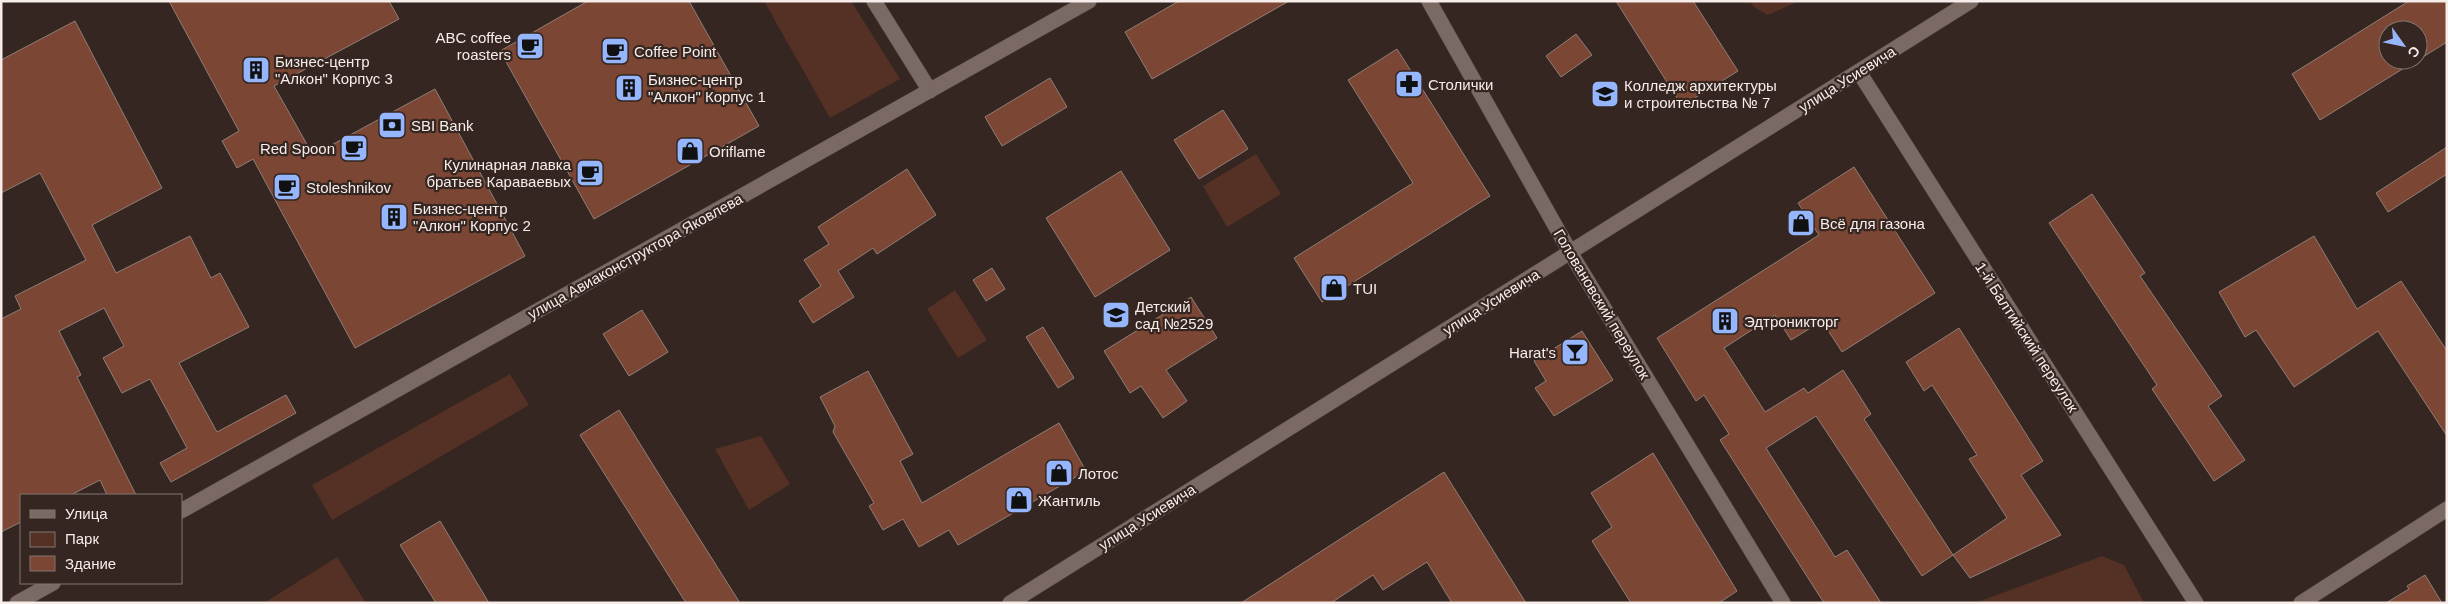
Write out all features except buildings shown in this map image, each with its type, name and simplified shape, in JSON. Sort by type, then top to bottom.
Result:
[{"type":"street","points":[[874,1],[930,91]]},
{"type":"street","name":"улица Авиаконструктора Яковлева","points":[[182,510],[1089,1]]},
{"type":"street","name":"Головановский переулок","points":[[1429,1],[1570,252],[1783,603]]},
{"type":"street","name":"улица Усиевича","points":[[1010,603],[1972,1]]},
{"type":"street","name":"1-й Балтийский переулок","points":[[1859,72],[2196,603]]},
{"type":"street","points":[[2301,603],[2447,509]]},
{"type":"street","points":[[17,603],[51,584]]},
{"type":"green space","points":[[764,1],[851,1],[900,79],[830,118]]},
{"type":"green space","points":[[1750,1],[1799,1],[1768,15],[1754,7]]},
{"type":"green space","points":[[1256,154],[1281,194],[1227,227],[1203,186]]},
{"type":"green space","points":[[955,290],[987,340],[958,358],[927,309]]},
{"type":"green space","points":[[510,374],[529,405],[332,520],[312,485]]},
{"type":"green space","points":[[761,436],[790,484],[749,510],[715,449]]},
{"type":"green space","points":[[2102,556],[2124,565],[2144,603],[1975,603]]},
{"type":"green space","points":[[337,557],[366,603],[264,603]]},
{"type":"place","name":"ABC coffee roasters","points":[[530,46]]},
{"type":"place","name":"Coffee Point","points":[[615,51]]},
{"type":"place","name":"Бизнес-центр \"Алкон\" Корпус 3","points":[[256,70]]},
{"type":"place","name":"Столички","points":[[1409,84]]},
{"type":"place","name":"Бизнес-центр \"Алкон\" Корпус 1","points":[[629,88]]},
{"type":"place","name":"Колледж архитектуры и строительства № 7","points":[[1605,94]]},
{"type":"place","name":"SBI Bank","points":[[392,125]]},
{"type":"place","name":"Red Spoon","points":[[354,148]]},
{"type":"place","name":"Oriflame","points":[[690,151]]},
{"type":"place","name":"Кулинарная лавка братьев Караваевых","points":[[590,173]]},
{"type":"place","name":"Stoleshnikov","points":[[287,187]]},
{"type":"place","name":"Бизнес-центр \"Алкон\" Корпус 2","points":[[394,217]]},
{"type":"place","name":"Всё для газона","points":[[1801,223]]},
{"type":"place","name":"TUI","points":[[1334,288]]},
{"type":"place","name":"Детский сад №2529","points":[[1116,315]]},
{"type":"place","name":"Эдтроникторг","points":[[1725,321]]},
{"type":"place","name":"Harat's","points":[[1575,352]]},
{"type":"place","name":"Лотос","points":[[1059,473]]},
{"type":"place","name":"Жантиль","points":[[1019,500]]}]
